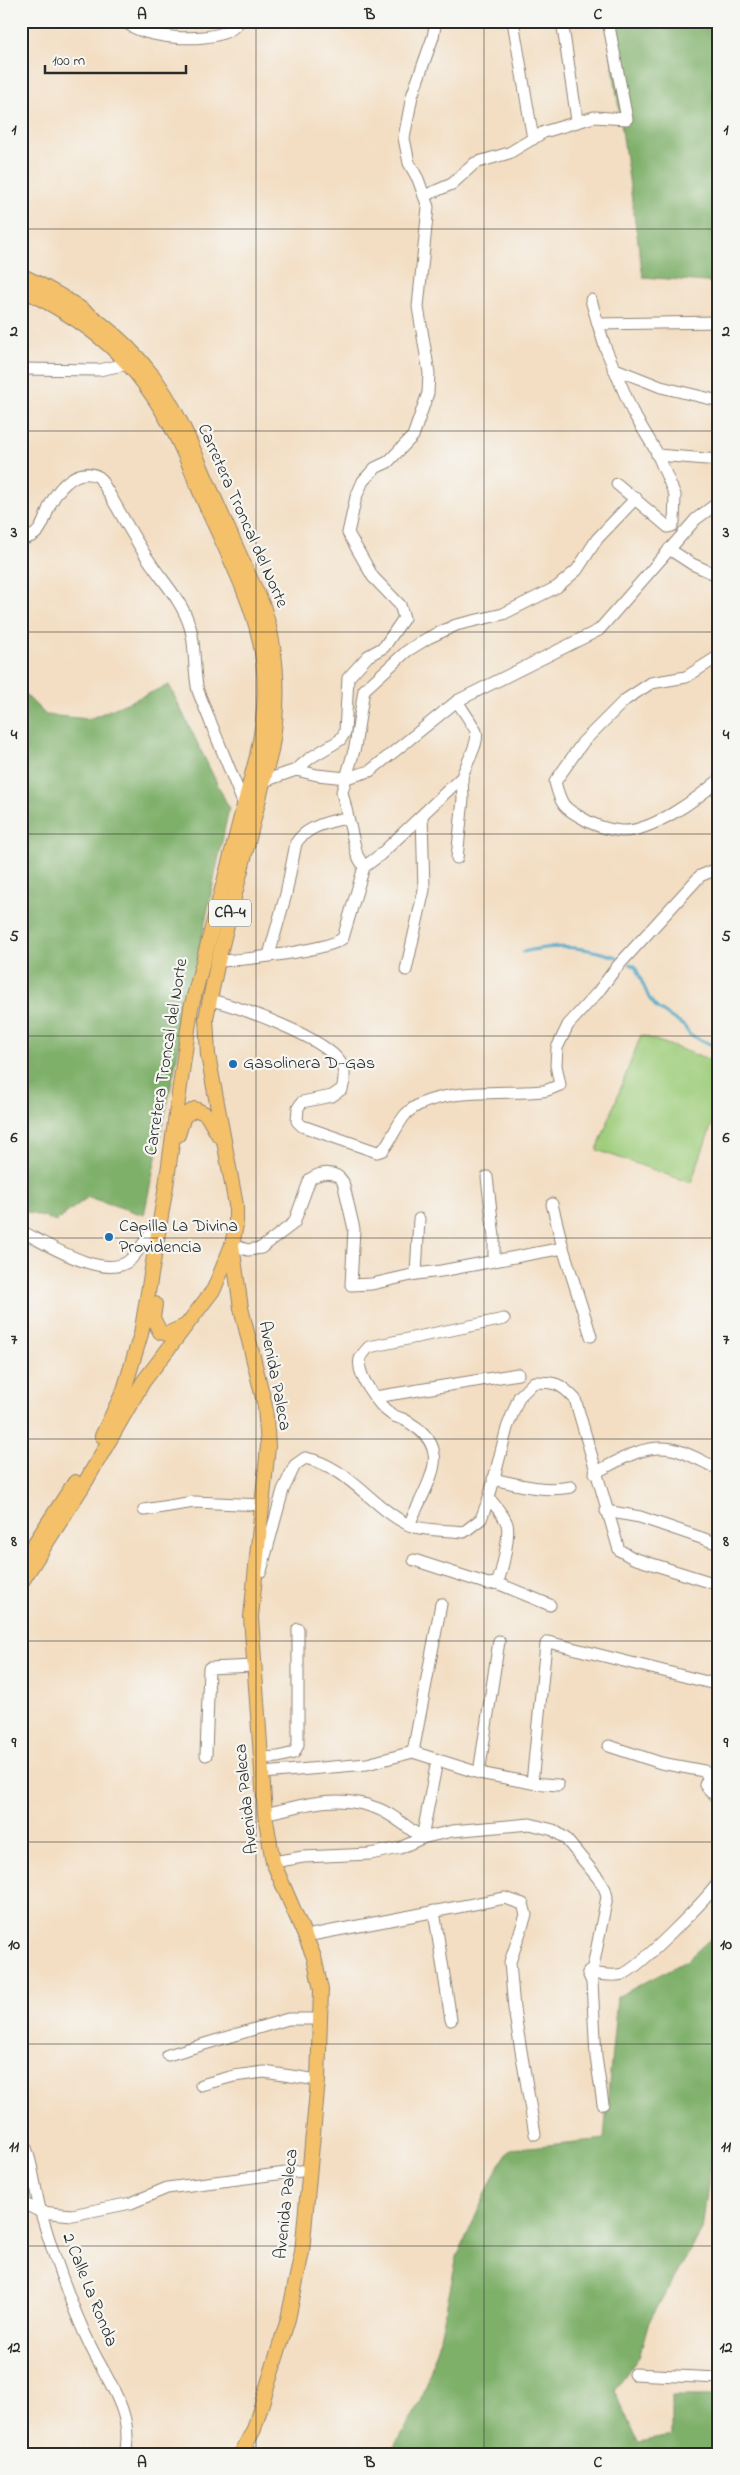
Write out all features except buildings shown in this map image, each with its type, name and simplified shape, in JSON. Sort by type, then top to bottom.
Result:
[{"type":"main road","name":"Carretera Troncal del Norte","points":[[21,275],[80,307],[124,343],[153,377],[187,435],[269,624],[277,670],[278,700],[274,733],[264,781],[218,962],[206,1018],[208,1055],[236,1216],[232,1245],[214,1289],[144,1382],[86,1481],[21,1583]]},
{"type":"main road","name":"Carretera Troncal del Norte","points":[[21,289],[60,308],[106,341],[128,364],[160,406],[183,451],[242,583],[261,641],[266,687],[264,717],[258,749],[196,981],[178,1084],[166,1186],[141,1334],[124,1390],[109,1424],[84,1469],[21,1564]]},
{"type":"main road","points":[[169,1162],[181,1123],[191,1110],[198,1110],[206,1114],[225,1146]]},
{"type":"main road","points":[[166,1186],[164,1237],[153,1318],[156,1329],[167,1334],[186,1325]]},
{"type":"main road","name":"Avenida Paleca","points":[[232,1245],[243,1314],[265,1406],[268,1446],[251,1617],[265,1814],[273,1862],[280,1883],[314,1957],[321,1990],[318,2080],[302,2252],[288,2319],[254,2429],[241,2454]]},
{"type":"main road","points":[[214,1289],[223,1288],[231,1290],[243,1314]]},
{"type":"street","points":[[124,21],[140,30],[167,37],[205,37],[229,31],[240,21]]},
{"type":"street","points":[[264,781],[296,770],[310,758],[340,740],[345,732],[348,678],[368,656],[384,647],[404,618],[400,605],[373,577],[348,533],[356,497],[362,482],[375,468],[388,462],[412,436],[428,394],[429,373],[418,307],[428,207],[418,179],[408,164],[404,138],[412,96],[433,37],[436,21]]},
{"type":"street","points":[[513,21],[533,139]]},
{"type":"street","points":[[562,21],[578,120]]},
{"type":"street","points":[[424,196],[452,184],[475,164],[509,153],[544,132],[578,120],[594,117],[627,119],[608,21]]},
{"type":"street","points":[[591,300],[613,368],[632,411],[658,455],[675,495],[672,545],[692,564],[719,576]]},
{"type":"street","points":[[598,324],[719,322]]},
{"type":"street","points":[[21,369],[99,370],[128,364]]},
{"type":"street","points":[[613,368],[661,387],[719,401]]},
{"type":"street","points":[[658,455],[719,460]]},
{"type":"street","points":[[21,539],[26,539],[39,530],[46,521],[50,504],[59,490],[78,474],[92,472],[100,477],[128,528],[149,561],[177,597],[186,615],[191,629],[194,677],[198,691],[244,805]]},
{"type":"street","points":[[617,484],[636,498],[668,527],[672,526]]},
{"type":"street","points":[[364,867],[357,854],[342,792],[354,747],[364,690],[407,651],[428,638],[456,625],[503,614],[557,587],[578,570],[597,538],[636,498]]},
{"type":"street","points":[[296,770],[317,776],[346,778],[370,771],[457,701],[599,630],[696,519],[719,502]]},
{"type":"street","points":[[719,656],[686,676],[651,683],[625,700],[583,742],[555,782],[560,801],[565,809],[590,823],[621,831],[640,828],[672,813],[719,780]]},
{"type":"street","points":[[457,701],[476,732],[476,747],[466,762],[462,777],[463,799],[457,858]]},
{"type":"street","points":[[218,962],[331,945],[343,938],[364,867],[380,855],[412,822],[422,816],[462,777]]},
{"type":"street","points":[[406,970],[424,890],[422,816]]},
{"type":"street","points":[[269,955],[286,894],[296,843],[300,837],[314,828],[347,818]]},
{"type":"street","points":[[211,1000],[234,1006],[274,1021],[322,1047],[340,1062],[345,1080],[342,1089],[332,1096],[302,1102],[298,1108],[297,1121],[302,1126],[377,1152],[383,1150],[390,1142],[406,1115],[417,1105],[442,1098],[468,1094],[500,1091],[543,1092],[560,1085],[556,1065],[557,1048],[568,1025],[598,992],[616,968],[700,876],[719,868]]},
{"type":"street","points":[[232,1245],[248,1250],[261,1248],[273,1241],[294,1224],[310,1179],[316,1175],[334,1173],[340,1176],[343,1182],[354,1229],[351,1285],[372,1284],[416,1274],[563,1248]]},
{"type":"street","points":[[487,1177],[494,1237],[494,1260]]},
{"type":"street","points":[[552,1204],[563,1248],[591,1336]]},
{"type":"street","points":[[21,1231],[81,1261],[100,1265],[120,1265],[130,1260],[161,1217]]},
{"type":"street","points":[[416,1274],[419,1219]]},
{"type":"street","points":[[409,1526],[434,1468],[435,1454],[429,1438],[405,1420],[391,1415],[375,1397],[366,1383],[360,1361],[363,1353],[369,1347],[504,1318]]},
{"type":"street","points":[[375,1397],[518,1374]]},
{"type":"street","points":[[251,1617],[262,1563],[283,1490],[295,1465],[305,1458],[317,1461],[335,1470],[409,1526],[464,1532],[481,1519],[489,1498],[507,1428],[519,1397],[534,1382],[561,1384],[575,1399],[606,1511],[619,1550],[633,1558],[719,1585]]},
{"type":"street","points":[[595,1473],[622,1458],[640,1451],[654,1449],[673,1449],[719,1469]]},
{"type":"street","points":[[494,1479],[547,1490],[571,1487]]},
{"type":"street","points":[[489,1498],[503,1516],[508,1528],[501,1576],[496,1583]]},
{"type":"street","points":[[144,1510],[194,1502],[262,1505]]},
{"type":"street","points":[[606,1511],[640,1517],[719,1544]]},
{"type":"street","points":[[414,1560],[488,1584],[496,1583],[550,1606]]},
{"type":"street","points":[[412,1752],[441,1604]]},
{"type":"street","points":[[262,1758],[294,1753],[298,1745],[298,1629]]},
{"type":"street","points":[[479,1773],[499,1641]]},
{"type":"street","points":[[532,1783],[543,1670],[548,1642],[719,1685]]},
{"type":"street","points":[[206,1755],[209,1668],[254,1666]]},
{"type":"street","points":[[610,1746],[660,1763],[704,1771],[714,1777]]},
{"type":"street","points":[[263,1773],[367,1764],[412,1752],[479,1773],[532,1783],[558,1785]]},
{"type":"street","points":[[422,1838],[437,1761]]},
{"type":"street","points":[[719,1770],[705,1785],[719,1800]]},
{"type":"street","points":[[265,1814],[326,1800],[358,1802],[378,1808],[422,1838]]},
{"type":"street","points":[[273,1862],[303,1856],[370,1854],[400,1848],[422,1838],[452,1831],[530,1824],[553,1830],[565,1838],[598,1878],[606,1889],[608,1897],[593,1967],[588,1973]]},
{"type":"street","points":[[588,1973],[622,1974],[646,1958],[711,1893],[719,1881]]},
{"type":"street","points":[[306,1936],[505,1898],[515,1899],[523,1904],[526,1909],[526,1915],[510,1962],[514,2009],[536,2134]]},
{"type":"street","points":[[434,1911],[451,2020]]},
{"type":"street","points":[[588,1973],[592,1982],[596,2057],[603,2104]]},
{"type":"street","points":[[168,2055],[288,2019],[320,2019]]},
{"type":"street","points":[[201,2085],[234,2076],[264,2072],[318,2080]]},
{"type":"street","name":"2 Calle La Ronda","points":[[21,2136],[27,2147],[41,2212],[90,2344],[120,2401],[128,2441],[125,2454]]},
{"type":"street","points":[[21,2202],[41,2212],[72,2215],[131,2203],[167,2188],[309,2170]]},
{"type":"street","points":[[634,2374],[719,2378]]},
{"type":"green space","points":[[611,21],[719,21],[719,283],[643,277],[611,53]]},
{"type":"green space","points":[[169,685],[229,808],[144,1215],[88,1197],[56,1221],[27,1212],[21,1207],[21,690],[46,715],[89,719]]},
{"type":"green space","points":[[641,1035],[719,1063],[719,1104],[691,1183],[597,1150]]},
{"type":"green space","points":[[719,1931],[719,2150],[712,2155],[702,2230],[648,2324],[639,2357],[614,2390],[638,2442],[672,2436],[672,2396],[719,2396],[719,2454],[390,2454],[421,2402],[438,2347],[457,2257],[498,2167],[511,2149],[604,2139],[617,1997],[686,1961]]},
{"type":"waterway","points":[[523,952],[535,949],[570,947],[617,957]]},
{"type":"waterway","points":[[630,964],[635,966],[649,998],[657,1008],[684,1026],[690,1035],[719,1048]]},
{"type":"place","name":"Gasolinera D-Gas","points":[[233,1064]]},
{"type":"place","name":"Capilla La Divina Providencia","points":[[109,1237]]}]
